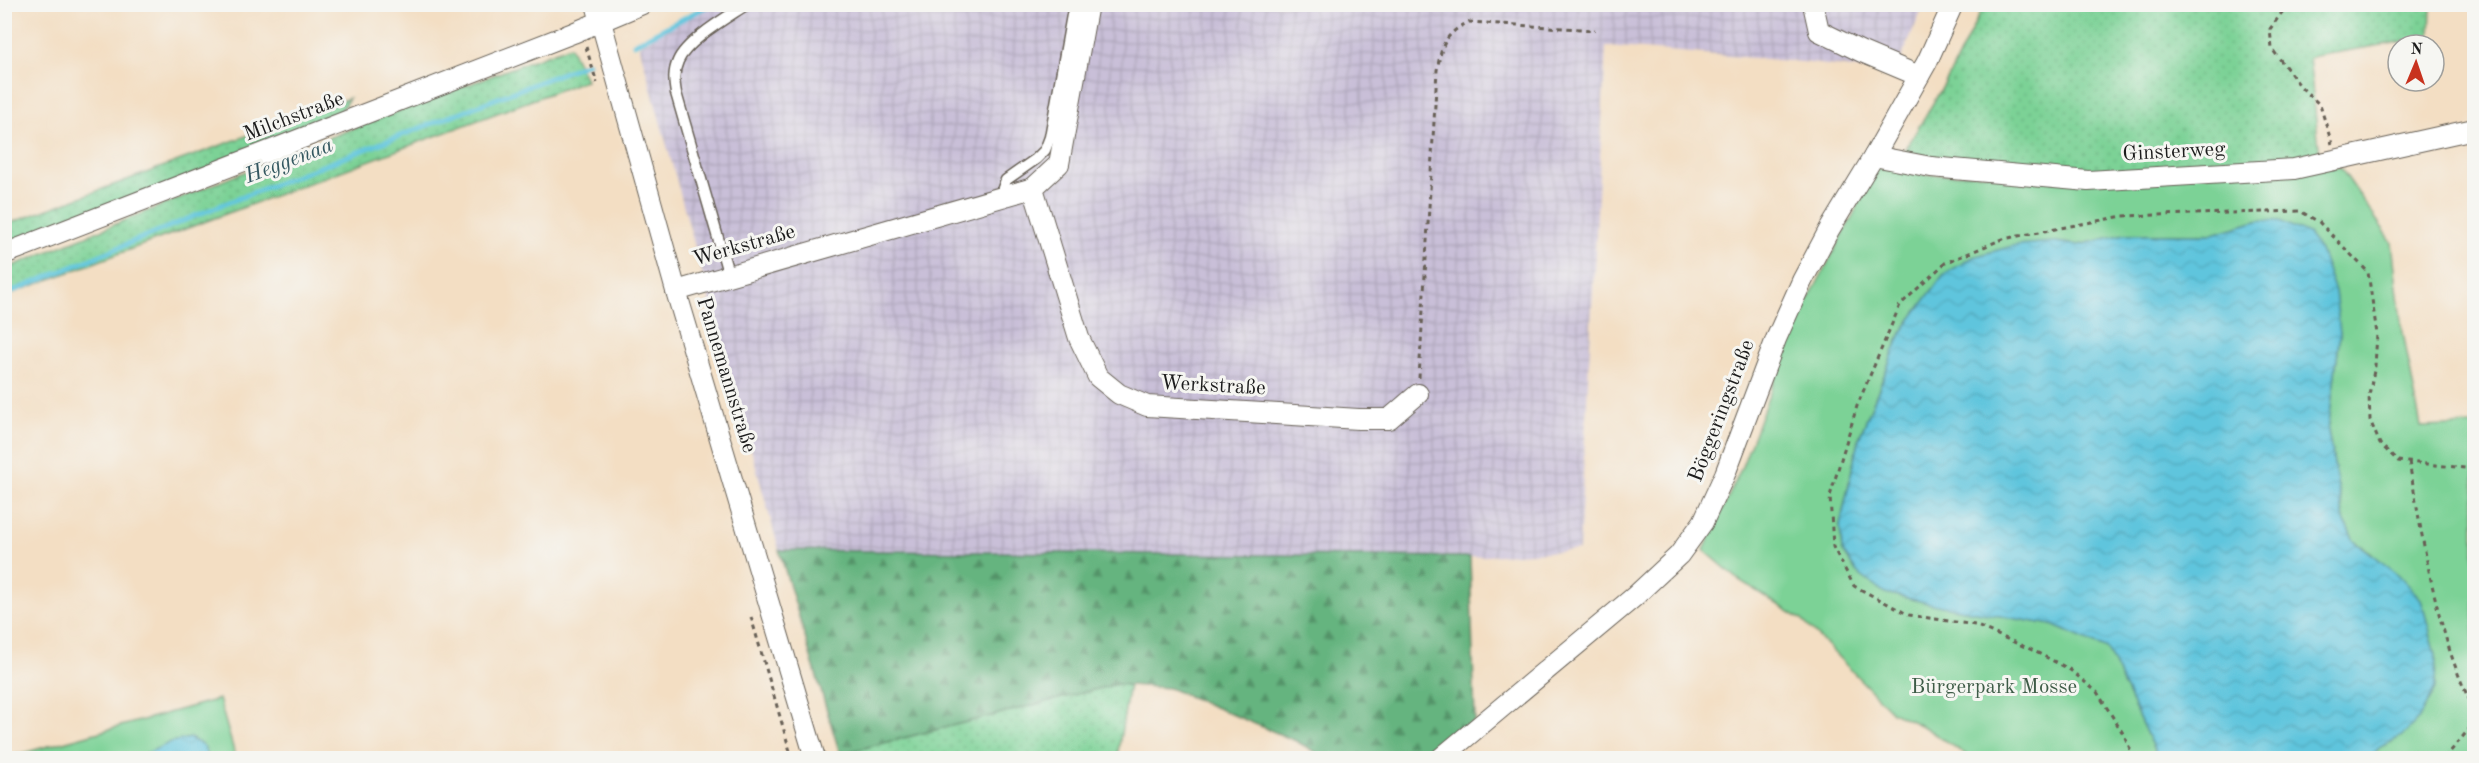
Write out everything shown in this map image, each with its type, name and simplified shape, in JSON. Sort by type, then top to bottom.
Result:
[{"type":"street","name":"Milchstraße","points":[[4,254],[598,13],[642,4]]},
{"type":"street","name":"Werkstraße","points":[[676,291],[1033,188],[1059,164],[1088,4]]},
{"type":"street","points":[[1813,4],[1819,31],[1919,76]]},
{"type":"street","name":"Böggeringstraße","points":[[1441,759],[1634,597],[1680,555],[1703,522],[1725,474],[1776,339],[1802,281],[1829,230],[1919,76],[1953,4]]},
{"type":"street","name":"Pannemannstraße","points":[[598,13],[676,291],[815,759]]},
{"type":"street","name":"Ginsterweg","points":[[1874,156],[1931,167],[2088,181],[2294,169],[2475,129]]},
{"type":"street","name":"Werkstraße","points":[[1033,188],[1079,338],[1098,377],[1119,394],[1147,406],[1369,419],[1389,419],[1418,394]]},
{"type":"lane","points":[[729,276],[676,93],[674,73],[678,59],[687,47],[747,4]]},
{"type":"lane","points":[[1004,196],[1003,188],[1006,180],[1036,159],[1045,150],[1050,137],[1074,4]]},
{"type":"path","points":[[2288,4],[2270,28],[2272,49],[2301,87],[2320,105],[2337,160]]},
{"type":"path","points":[[1418,394],[1437,70],[1441,47],[1452,30],[1468,22],[1595,30]]},
{"type":"path","points":[[587,49],[595,76]]},
{"type":"path","points":[[2134,759],[2124,735],[2097,692],[2068,669],[1975,625],[1909,615],[1854,586],[1833,547],[1830,496],[1857,406],[1900,305],[1945,263],[2003,239],[2123,216],[2300,211],[2319,222],[2368,272],[2377,334],[2375,366],[2369,395],[2370,420],[2380,444],[2398,461],[2475,469]]},
{"type":"path","points":[[2409,462],[2425,552],[2439,606],[2460,682],[2475,709]]},
{"type":"path","points":[[2445,759],[2475,723]]},
{"type":"shaded area","points":[[711,4],[1924,5],[1895,73],[1802,62],[1606,46],[1579,550],[1470,557],[779,550],[639,45]]},
{"type":"green space","points":[[1984,5],[2431,5],[2430,33],[2386,33],[2386,44],[2309,57],[2320,156],[2267,163],[2114,173],[1968,163],[1904,152],[1948,78]]},
{"type":"green space","points":[[570,46],[586,80],[5,296],[5,269],[328,138]]},
{"type":"green space","points":[[349,98],[337,117],[5,250],[5,225]]},
{"type":"green space","name":"Bürgerpark Mosse","points":[[2340,167],[2392,242],[2401,322],[2421,427],[2474,425],[2474,758],[2370,758],[2379,748],[2402,736],[2372,553],[2354,541],[2344,520],[2328,431],[2340,333],[2260,220],[2213,234],[2125,234],[2079,245],[2055,242],[1944,275],[1901,333],[1858,441],[1840,526],[1842,550],[1857,573],[1986,613],[2052,625],[2107,649],[2158,758],[1971,758],[1924,727],[1892,712],[1802,620],[1739,580],[1704,550],[1741,469],[1797,321],[1878,168],[1927,175]]},
{"type":"green space","points":[[779,550],[1470,557],[1475,721],[1426,758],[1326,758],[1296,741],[1169,688],[1117,684],[840,754]]},
{"type":"green space","points":[[1117,684],[1129,685],[1117,758],[841,758],[840,754]]},
{"type":"green space","points":[[219,699],[236,758],[5,758]]},
{"type":"water","points":[[2260,220],[2280,221],[2308,234],[2320,250],[2335,291],[2340,333],[2328,431],[2344,520],[2354,541],[2399,575],[2421,599],[2436,654],[2435,688],[2419,718],[2402,736],[2379,748],[2370,758],[2158,758],[2107,649],[2052,625],[1941,606],[1885,593],[1857,573],[1842,550],[1840,526],[1858,441],[1901,333],[1943,275],[1973,257],[2016,245],[2055,242],[2079,245],[2125,234],[2213,234]]},
{"type":"water","points":[[190,738],[204,746],[208,758],[143,758],[145,754],[171,742]]},
{"type":"waterway","name":"Heggenaa","points":[[634,44],[711,4]]},
{"type":"waterway","name":"Heggenaa","points":[[4,295],[219,206],[588,63]]}]
